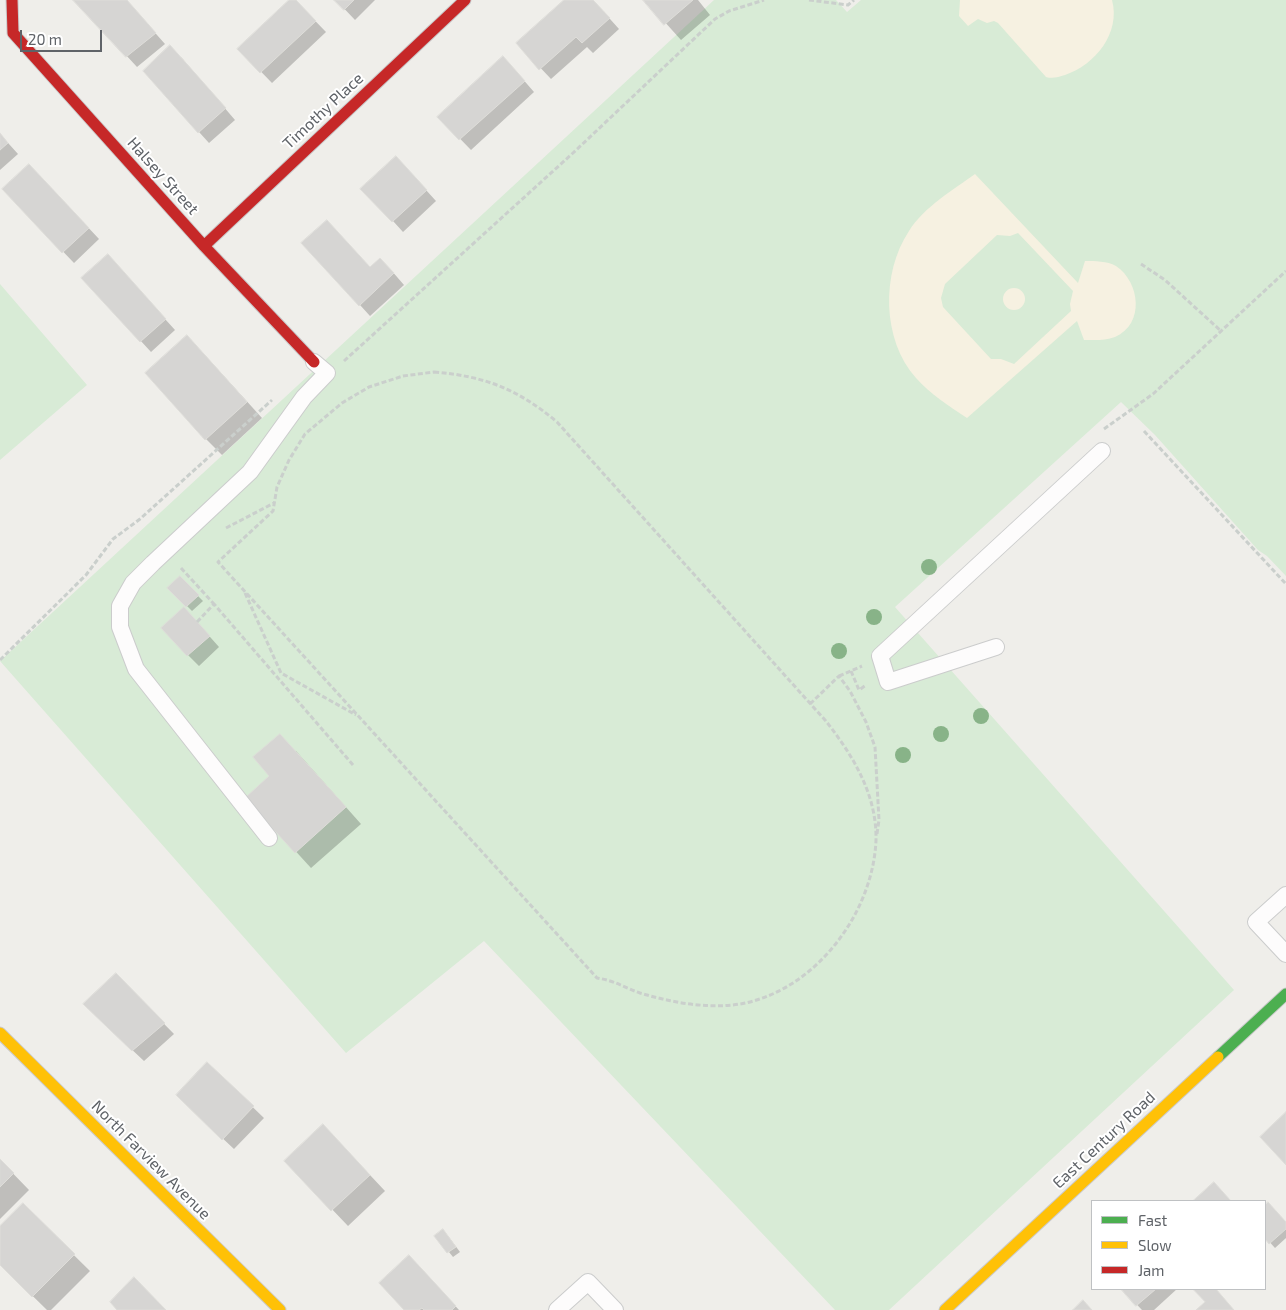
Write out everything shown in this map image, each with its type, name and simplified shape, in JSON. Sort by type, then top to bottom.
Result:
[{"type":"street","name":"Halsey Street","points":[[12,0],[12,33],[204,246],[314,362]]},
{"type":"street","name":"Timothy Place","points":[[204,246],[465,0]]},
{"type":"street","name":"East Century Road","points":[[945,1310],[1286,994]]},
{"type":"street","name":"North Farview Avenue","points":[[0,1033],[280,1310]]},
{"type":"lane","points":[[270,838],[136,669],[120,627],[120,606],[133,583],[250,472],[304,397],[327,373],[314,362]]},
{"type":"lane","points":[[996,647],[888,682],[880,656],[1102,451]]},
{"type":"lane","points":[[1286,895],[1256,922],[1286,954]]},
{"type":"lane","points":[[557,1310],[588,1282],[615,1310]]},
{"type":"path","points":[[327,373],[351,356],[573,153],[715,19],[729,11],[764,0]]},
{"type":"path","points":[[809,0],[848,5],[854,0]]},
{"type":"path","points":[[1141,264],[1166,280],[1221,331]]},
{"type":"path","points":[[839,676],[850,691],[866,722],[875,747],[879,820],[876,840],[866,891],[855,915],[816,966],[795,983],[755,1001],[734,1005],[707,1006],[667,1000],[637,992],[618,982],[597,978],[218,562],[273,511],[277,487],[289,460],[305,434],[342,403],[369,387],[403,376],[434,372],[468,374],[499,385],[523,398],[557,422],[810,704],[848,750],[858,768],[872,810],[876,840]]},
{"type":"path","points":[[0,660],[86,575],[113,539],[140,519],[275,397]]},
{"type":"path","points":[[1144,431],[1286,584]]},
{"type":"path","points":[[223,529],[274,502]]},
{"type":"path","points":[[187,560],[181,567],[353,765]]},
{"type":"path","points":[[243,590],[280,671],[289,679],[358,716]]},
{"type":"path","points":[[197,622],[214,604]]},
{"type":"path","points":[[810,704],[839,676],[863,666]]},
{"type":"path","points":[[276,675],[280,671]]},
{"type":"path","points":[[851,671],[859,690],[870,683]]},
{"type":"green space","points":[[714,0],[836,0],[847,12],[861,0],[1286,0],[1286,576],[1267,556],[1258,550],[1155,435],[1121,402],[895,607],[1234,990],[889,1310],[835,1310],[484,941],[346,1053],[0,661]]},
{"type":"green space","points":[[0,284],[87,385],[0,460]]},
{"type":"sand","points":[[960,0],[1112,0],[1113,24],[1103,46],[1086,64],[1065,75],[1049,78],[1046,77],[998,23],[994,21],[987,23],[978,19],[968,26],[959,16]]},
{"type":"sand","points":[[975,174],[1078,283],[1085,261],[1112,264],[1124,273],[1130,282],[1136,303],[1131,323],[1125,331],[1115,337],[1100,340],[1084,340],[1077,321],[967,418],[940,400],[916,378],[905,362],[897,345],[891,326],[889,306],[894,266],[900,248],[909,231],[915,222],[931,207]],"holes":[[[1018,233],[1073,291],[1070,304],[1071,311],[1014,364],[1001,359],[991,359],[943,307],[941,298],[945,284],[997,235],[1010,236]]]},
{"type":"sand","points":[[1014,288],[1022,291],[1025,299],[1022,307],[1014,310],[1006,307],[1003,299],[1006,291]]},
{"type":"building","points":[[73,0],[127,0],[156,33],[126,57]]},
{"type":"building","points":[[289,0],[296,0],[316,21],[260,73],[237,49]]},
{"type":"building","points":[[334,0],[354,0],[344,10]]},
{"type":"building","points":[[564,0],[593,0],[610,18],[582,43],[576,37],[539,70],[516,43]]},
{"type":"building","points":[[643,0],[693,0],[664,25]]},
{"type":"building","points":[[170,45],[226,108],[198,133],[143,71]]},
{"type":"building","points":[[503,56],[525,81],[459,140],[437,117]]},
{"type":"building","points":[[0,133],[8,143],[0,150]]},
{"type":"building","points":[[396,156],[427,190],[392,222],[360,189]]},
{"type":"building","points":[[29,164],[89,228],[62,253],[2,189]]},
{"type":"building","points":[[327,220],[370,267],[380,258],[394,273],[359,306],[301,243]]},
{"type":"building","points":[[108,254],[166,319],[140,342],[81,278]]},
{"type":"building","points":[[187,335],[247,402],[205,440],[145,373]]},
{"type":"building","points":[[180,576],[199,595],[186,607],[167,588]]},
{"type":"building","points":[[184,607],[210,636],[187,656],[161,628]]},
{"type":"building","points":[[280,734],[346,807],[295,853],[245,798],[269,776],[253,757]]},
{"type":"building","points":[[116,973],[165,1023],[132,1051],[83,1004]]},
{"type":"building","points":[[207,1062],[254,1106],[222,1140],[176,1095]]},
{"type":"building","points":[[1286,1112],[1286,1165],[1260,1137]]},
{"type":"building","points":[[323,1124],[370,1175],[331,1211],[284,1161]]},
{"type":"building","points":[[0,1159],[14,1173],[0,1187]]},
{"type":"building","points":[[1214,1182],[1230,1200],[1194,1200]]},
{"type":"building","points":[[1268,1202],[1286,1222],[1286,1229],[1269,1244],[1266,1240],[1266,1204]]},
{"type":"building","points":[[23,1203],[75,1254],[32,1297],[0,1265],[0,1226]]},
{"type":"building","points":[[443,1229],[456,1247],[447,1253],[434,1236]]},
{"type":"building","points":[[409,1255],[456,1306],[452,1310],[424,1310],[422,1308],[419,1310],[404,1310],[379,1283]]},
{"type":"building","points":[[134,1277],[166,1310],[117,1310],[110,1302]]},
{"type":"building","points":[[1122,1290],[1155,1290],[1136,1306]]},
{"type":"building","points":[[1194,1290],[1217,1290],[1234,1310],[1196,1310],[1205,1302]]},
{"type":"building","points":[[1083,1300],[1092,1310],[1073,1310]]},
{"type":"traffic: fast","points":[[1218,1057],[1286,994]]},
{"type":"traffic: slow","points":[[0,1033],[280,1310]]},
{"type":"traffic: slow","points":[[945,1310],[1218,1057]]},
{"type":"traffic: jam","points":[[12,0],[13,33],[204,246],[314,362]]},
{"type":"traffic: jam","points":[[204,246],[465,0]]}]
